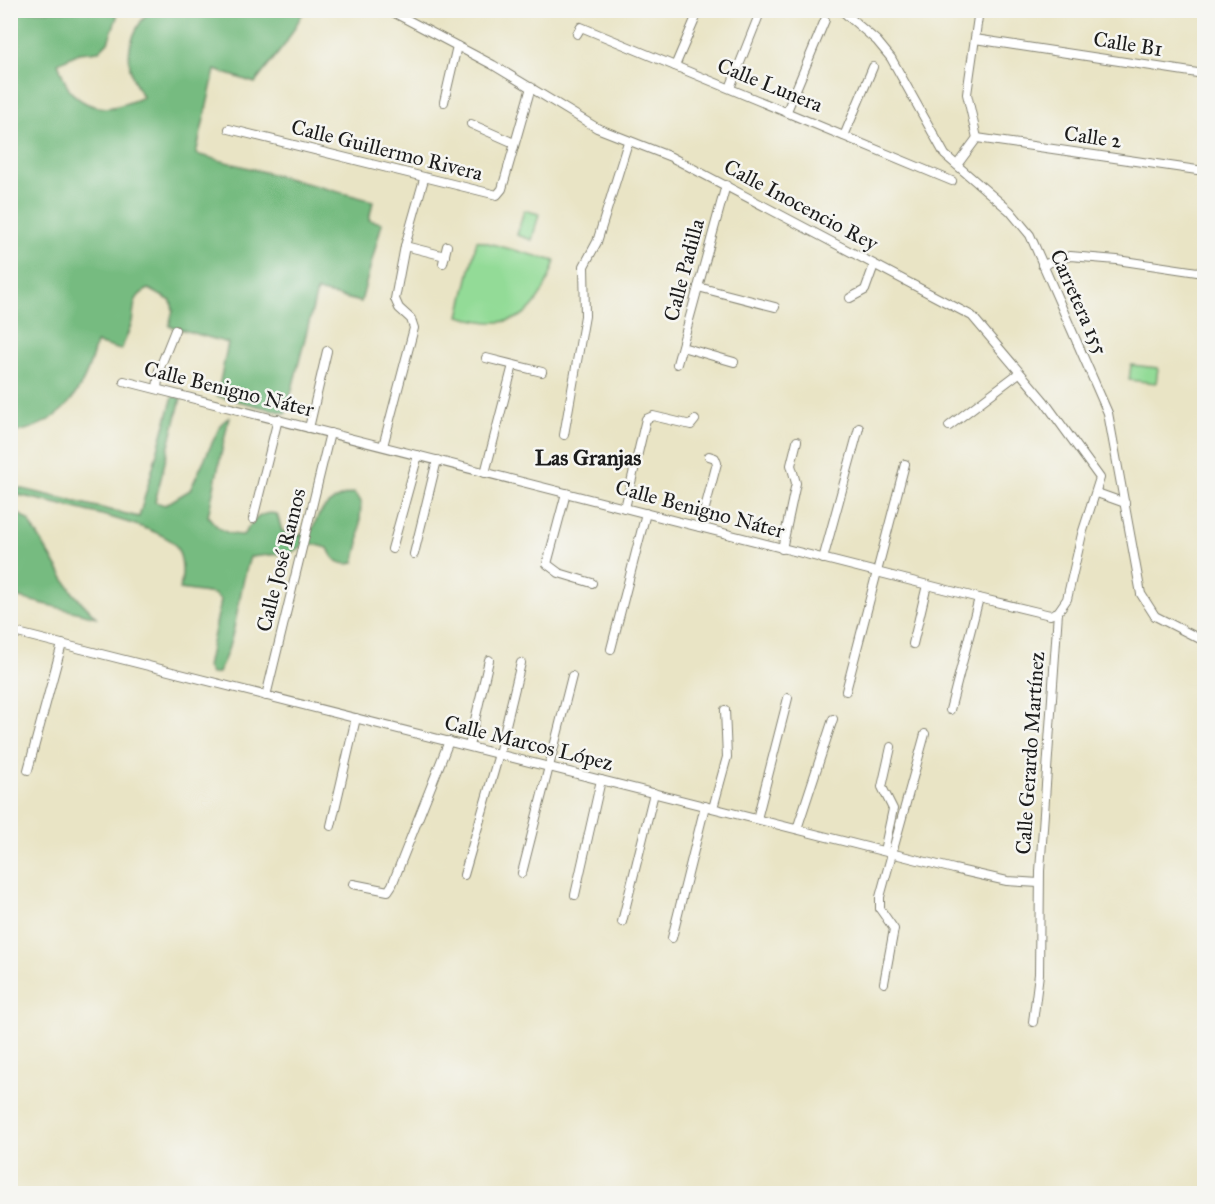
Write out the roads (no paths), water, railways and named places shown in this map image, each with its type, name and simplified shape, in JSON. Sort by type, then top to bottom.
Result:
[{"type":"street","name":"Calle Inocencio Rey","points":[[389,10],[531,87],[597,128],[670,157],[726,185],[874,266],[972,316],[983,326],[1044,401],[1100,478],[1096,493]]},
{"type":"street","points":[[675,66],[699,10]]},
{"type":"street","points":[[730,88],[761,10]]},
{"type":"street","name":"Carretera 155","points":[[842,10],[877,41],[891,58],[933,138],[945,155],[1020,221],[1030,235],[1108,412],[1142,594],[1155,616],[1204,641]]},
{"type":"street","points":[[957,165],[977,138],[967,94],[979,10]]},
{"type":"street","points":[[787,111],[825,20]]},
{"type":"street","name":"Calle Lunera","points":[[577,34],[581,27],[952,181]]},
{"type":"street","name":"Calle B1","points":[[975,39],[1204,74]]},
{"type":"street","points":[[444,102],[457,46]]},
{"type":"street","points":[[844,136],[873,67]]},
{"type":"street","name":"Calle Guillermo Rivera","points":[[229,129],[424,179],[497,195],[502,189],[531,87]]},
{"type":"street","points":[[471,124],[514,143]]},
{"type":"street","name":"Calle 2","points":[[977,138],[1204,171]]},
{"type":"street","points":[[564,435],[585,316],[584,266],[597,242],[628,142]]},
{"type":"street","points":[[383,446],[414,328],[411,319],[399,308],[395,299],[405,246],[424,179]]},
{"type":"street","name":"Calle Padilla","points":[[677,364],[726,185]]},
{"type":"street","points":[[405,246],[444,259],[447,246]]},
{"type":"street","points":[[1042,265],[1070,256],[1117,260],[1204,273]]},
{"type":"street","points":[[850,298],[865,290],[874,266]]},
{"type":"street","points":[[698,287],[775,307]]},
{"type":"street","points":[[157,389],[159,370],[175,330]]},
{"type":"street","points":[[682,347],[734,362]]},
{"type":"street","points":[[309,428],[327,351]]},
{"type":"street","points":[[486,358],[542,372]]},
{"type":"street","points":[[485,473],[513,365]]},
{"type":"street","points":[[949,426],[1019,373]]},
{"type":"street","name":"Calle Benigno Náter","points":[[124,381],[979,598],[1050,615],[1058,612]]},
{"type":"street","points":[[625,508],[646,419],[653,416],[691,425],[695,420]]},
{"type":"street","points":[[253,519],[278,420]]},
{"type":"street","points":[[823,559],[859,428]]},
{"type":"street","name":"Calle José Ramos","points":[[266,696],[330,434]]},
{"type":"street","points":[[782,549],[796,483],[791,465],[797,441]]},
{"type":"street","points":[[392,549],[418,455]]},
{"type":"street","points":[[700,527],[717,463],[715,458],[709,456]]},
{"type":"street","points":[[414,554],[437,460]]},
{"type":"street","points":[[846,691],[905,464]]},
{"type":"street","points":[[566,493],[547,564],[559,573],[592,583]]},
{"type":"street","points":[[1096,493],[1125,503]]},
{"type":"street","name":"Calle Gerardo Martínez","points":[[1033,1023],[1039,974],[1039,883],[1058,612],[1067,599],[1082,534],[1096,493]]},
{"type":"street","points":[[611,649],[646,513]]},
{"type":"street","points":[[913,644],[927,585]]},
{"type":"street","points":[[950,710],[979,598]]},
{"type":"street","name":"Calle Marcos López","points":[[10,631],[894,854],[1007,881],[1039,883]]},
{"type":"street","points":[[27,770],[62,644]]},
{"type":"street","points":[[469,746],[489,660]]},
{"type":"street","points":[[464,875],[499,754],[521,663]]},
{"type":"street","points":[[522,873],[572,676]]},
{"type":"street","points":[[757,819],[788,698]]},
{"type":"street","points":[[672,938],[709,807],[727,757],[725,710]]},
{"type":"street","points":[[331,826],[357,718]]},
{"type":"street","points":[[797,829],[833,719]]},
{"type":"street","points":[[884,983],[894,929],[880,909],[880,897],[894,854],[925,734]]},
{"type":"street","points":[[353,884],[388,891],[449,741]]},
{"type":"street","points":[[884,851],[893,809],[882,787],[891,747]]},
{"type":"street","points":[[575,895],[601,780]]},
{"type":"street","points":[[622,922],[654,793]]},
{"type":"district","name":"Las Granjas","points":[[588,457]]}]
